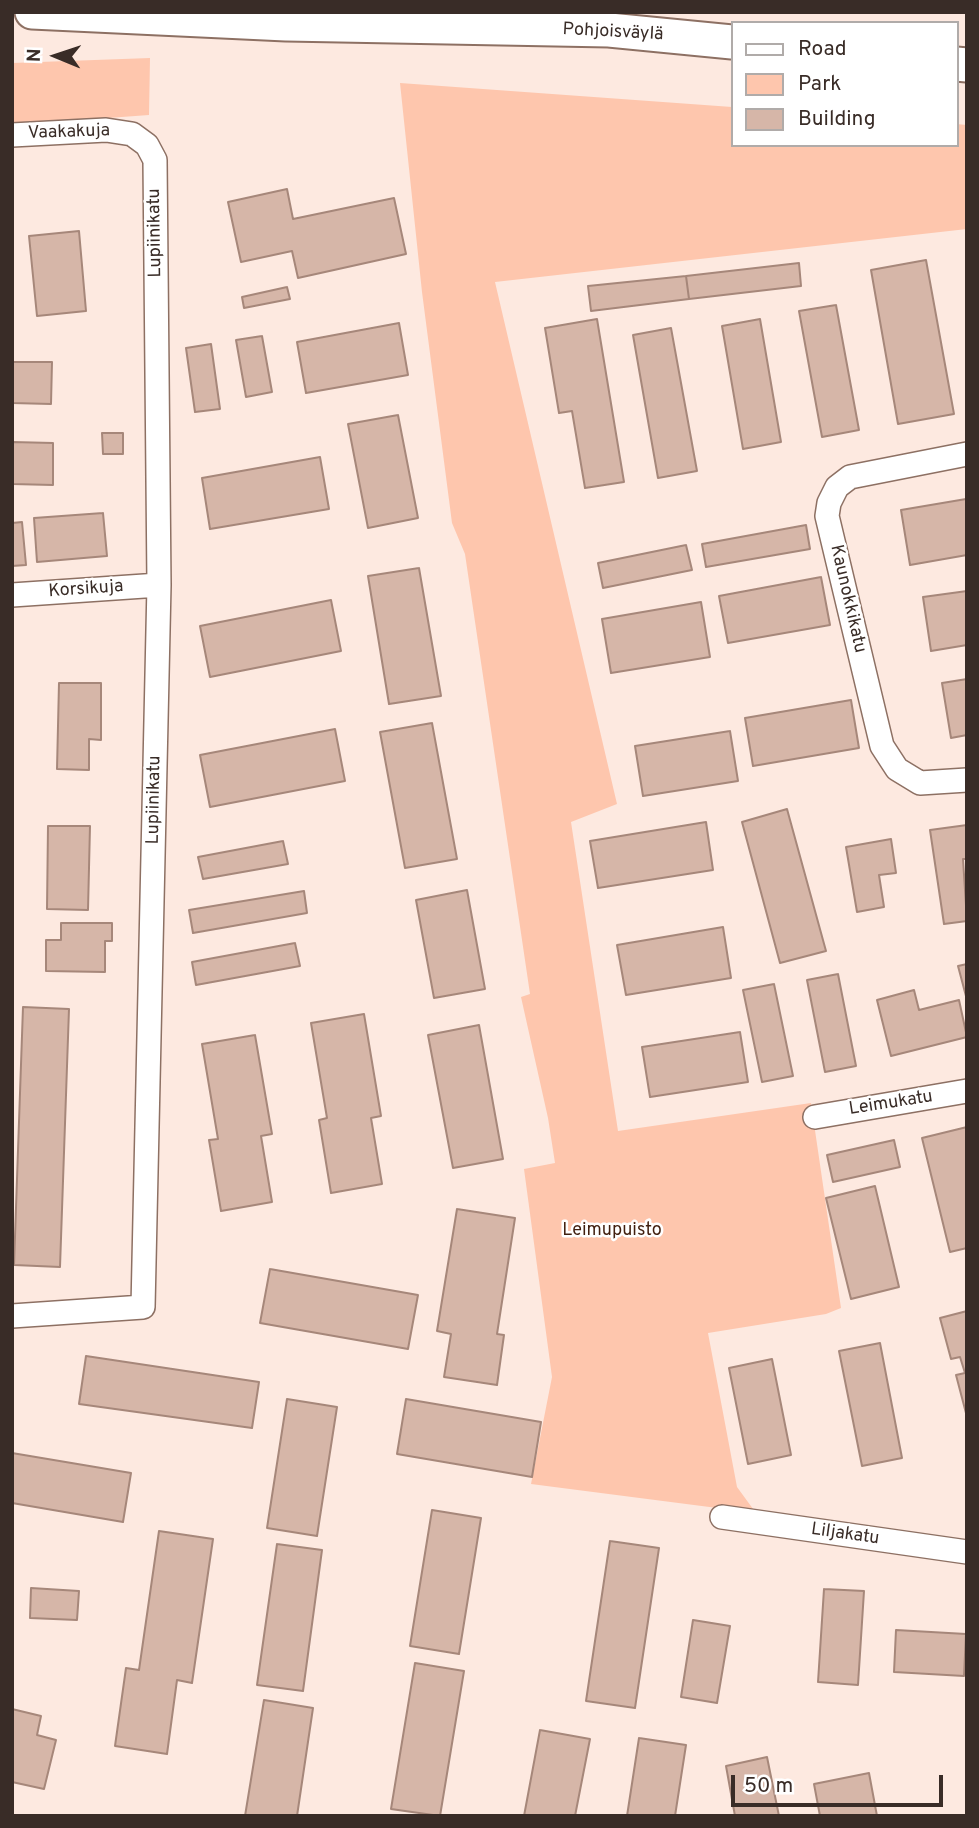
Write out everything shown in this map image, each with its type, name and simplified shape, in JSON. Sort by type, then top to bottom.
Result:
[{"type":"main road","name":"Pohjoisväylä","points":[[32,12],[286,24],[609,30],[730,42]]},
{"type":"street","name":"Vaakakuja","points":[[12,135],[106,130],[132,134],[147,145],[155,160]]},
{"type":"street","name":"Lupiinikatu","points":[[12,1316],[143,1307],[159,585],[155,160]]},
{"type":"street","name":"Kaunokkikatu","points":[[967,454],[850,478],[838,487],[829,503],[827,516],[882,746],[897,769],[920,783],[967,780]]},
{"type":"street","name":"Korsikuja","points":[[12,595],[159,585]]},
{"type":"street","name":"Leimukatu","points":[[816,1116],[967,1091]]},
{"type":"street","name":"Liljakatu","points":[[722,1517],[967,1552]]},
{"type":"green space","points":[[150,58],[149,115],[12,125],[12,63]]},
{"type":"green space","name":"Leimupuisto","points":[[400,83],[730,107],[730,147],[958,147],[958,124],[967,125],[967,229],[495,282],[617,804],[571,822],[618,1131],[811,1103],[841,1308],[826,1314],[708,1333],[737,1487],[756,1513],[531,1484],[552,1377],[524,1169],[555,1163],[548,1118],[521,997],[530,994],[465,554],[452,523],[422,292]]},
{"type":"building","points":[[287,189],[293,219],[394,198],[406,254],[298,278],[292,251],[241,262],[228,202]]},
{"type":"building","points":[[79,231],[86,311],[37,316],[29,236]]},
{"type":"building","points":[[926,260],[954,414],[898,424],[871,270]]},
{"type":"building","points":[[799,263],[801,286],[689,299],[686,276]]},
{"type":"building","points":[[686,276],[689,299],[591,311],[588,286]]},
{"type":"building","points":[[287,287],[290,299],[244,308],[242,297]]},
{"type":"building","points":[[836,305],[859,430],[822,437],[799,311]]},
{"type":"building","points":[[597,319],[624,482],[585,488],[572,411],[559,413],[545,328]]},
{"type":"building","points":[[760,319],[781,442],[743,449],[722,326]]},
{"type":"building","points":[[399,323],[408,375],[306,393],[297,342]]},
{"type":"building","points":[[671,328],[697,471],[658,478],[633,335]]},
{"type":"building","points":[[262,336],[272,392],[246,397],[236,340]]},
{"type":"building","points":[[211,344],[220,409],[195,412],[186,348]]},
{"type":"building","points":[[12,362],[52,362],[51,404],[12,403]]},
{"type":"building","points":[[398,415],[418,518],[368,528],[348,424]]},
{"type":"building","points":[[102,433],[123,433],[123,454],[103,454]]},
{"type":"building","points":[[12,442],[53,443],[53,485],[12,484]]},
{"type":"building","points":[[320,457],[329,509],[210,529],[202,478]]},
{"type":"building","points":[[966,499],[967,555],[910,565],[901,510]]},
{"type":"building","points":[[103,513],[107,556],[37,562],[34,518]]},
{"type":"building","points":[[22,522],[26,565],[12,566],[12,523]]},
{"type":"building","points":[[806,525],[810,549],[706,567],[702,544]]},
{"type":"building","points":[[686,545],[692,570],[603,588],[598,563]]},
{"type":"building","points":[[419,568],[441,696],[389,704],[368,576]]},
{"type":"building","points":[[821,577],[830,625],[728,643],[719,596]]},
{"type":"building","points":[[967,591],[967,645],[931,651],[923,597]]},
{"type":"building","points":[[331,600],[341,651],[210,677],[200,626]]},
{"type":"building","points":[[701,602],[710,657],[611,673],[602,619]]},
{"type":"building","points":[[967,679],[967,735],[951,738],[942,683]]},
{"type":"building","points":[[59,683],[101,683],[101,740],[89,739],[89,770],[57,769]]},
{"type":"building","points":[[851,700],[859,748],[753,766],[745,718]]},
{"type":"building","points":[[432,723],[457,859],[405,868],[380,732]]},
{"type":"building","points":[[335,729],[345,781],[210,807],[200,755]]},
{"type":"building","points":[[730,731],[738,781],[643,796],[635,746]]},
{"type":"building","points":[[787,809],[826,951],[780,963],[742,822]]},
{"type":"building","points":[[706,822],[713,870],[598,888],[590,841]]},
{"type":"building","points":[[967,825],[967,859],[963,859],[967,921],[944,924],[930,830]]},
{"type":"building","points":[[48,826],[90,826],[88,910],[47,909]]},
{"type":"building","points":[[891,839],[896,873],[879,875],[884,907],[857,912],[846,847]]},
{"type":"building","points":[[283,841],[288,864],[203,879],[198,857]]},
{"type":"building","points":[[467,890],[485,989],[434,998],[416,900]]},
{"type":"building","points":[[304,891],[307,913],[193,933],[189,910]]},
{"type":"building","points":[[61,923],[112,923],[112,941],[105,941],[105,972],[46,971],[46,940],[61,940]]},
{"type":"building","points":[[723,927],[731,978],[626,995],[617,945]]},
{"type":"building","points":[[295,943],[300,966],[196,985],[192,962]]},
{"type":"building","points":[[967,964],[967,1000],[958,966]]},
{"type":"building","points":[[838,974],[856,1066],[825,1072],[807,980]]},
{"type":"building","points":[[774,984],[793,1076],[762,1082],[743,990]]},
{"type":"building","points":[[914,990],[919,1010],[959,1000],[967,1037],[891,1056],[877,1000]]},
{"type":"building","points":[[23,1007],[69,1009],[60,1267],[14,1265]]},
{"type":"building","points":[[364,1014],[381,1116],[371,1118],[382,1184],[331,1193],[319,1120],[327,1118],[311,1023]]},
{"type":"building","points":[[479,1025],[503,1159],[453,1168],[428,1035]]},
{"type":"building","points":[[740,1032],[748,1082],[650,1097],[642,1047]]},
{"type":"building","points":[[255,1035],[272,1134],[261,1136],[272,1202],[221,1211],[209,1140],[218,1139],[202,1044]]},
{"type":"building","points":[[967,1127],[967,1248],[950,1252],[922,1138]]},
{"type":"building","points":[[894,1140],[900,1167],[833,1182],[827,1155]]},
{"type":"building","points":[[875,1186],[899,1287],[851,1299],[826,1198]]},
{"type":"building","points":[[457,1209],[515,1218],[497,1334],[504,1335],[497,1385],[444,1377],[451,1334],[437,1331]]},
{"type":"building","points":[[270,1269],[418,1295],[408,1349],[260,1323]]},
{"type":"building","points":[[967,1311],[967,1417],[956,1375],[965,1373],[960,1357],[951,1359],[940,1318]]},
{"type":"building","points":[[880,1343],[902,1458],[862,1466],[839,1351]]},
{"type":"building","points":[[86,1356],[259,1382],[252,1428],[79,1404]]},
{"type":"building","points":[[772,1359],[791,1455],[748,1464],[729,1368]]},
{"type":"building","points":[[287,1399],[337,1407],[317,1536],[267,1528]]},
{"type":"building","points":[[406,1399],[541,1422],[532,1477],[397,1454]]},
{"type":"building","points":[[12,1453],[131,1473],[123,1522],[12,1503]]},
{"type":"building","points":[[432,1510],[481,1518],[459,1654],[410,1646]]},
{"type":"building","points":[[159,1531],[213,1539],[192,1683],[177,1680],[167,1754],[115,1746],[126,1668],[139,1670]]},
{"type":"building","points":[[610,1541],[659,1548],[635,1708],[586,1701]]},
{"type":"building","points":[[277,1544],[322,1550],[303,1691],[257,1685]]},
{"type":"building","points":[[31,1588],[79,1591],[77,1620],[30,1618]]},
{"type":"building","points":[[824,1589],[864,1591],[858,1685],[818,1682]]},
{"type":"building","points":[[693,1620],[730,1626],[717,1703],[681,1697]]},
{"type":"building","points":[[896,1630],[966,1634],[964,1676],[894,1672]]},
{"type":"building","points":[[415,1663],[464,1671],[440,1816],[391,1809]]},
{"type":"building","points":[[264,1700],[313,1708],[297,1816],[245,1816]]},
{"type":"building","points":[[12,1709],[41,1716],[37,1735],[56,1740],[44,1789],[12,1782]]},
{"type":"building","points":[[540,1730],[590,1739],[575,1816],[524,1816]]},
{"type":"building","points":[[639,1738],[686,1745],[675,1816],[627,1816]]},
{"type":"building","points":[[767,1757],[779,1816],[735,1816],[726,1766]]},
{"type":"building","points":[[869,1773],[877,1816],[820,1816],[814,1784]]}]
